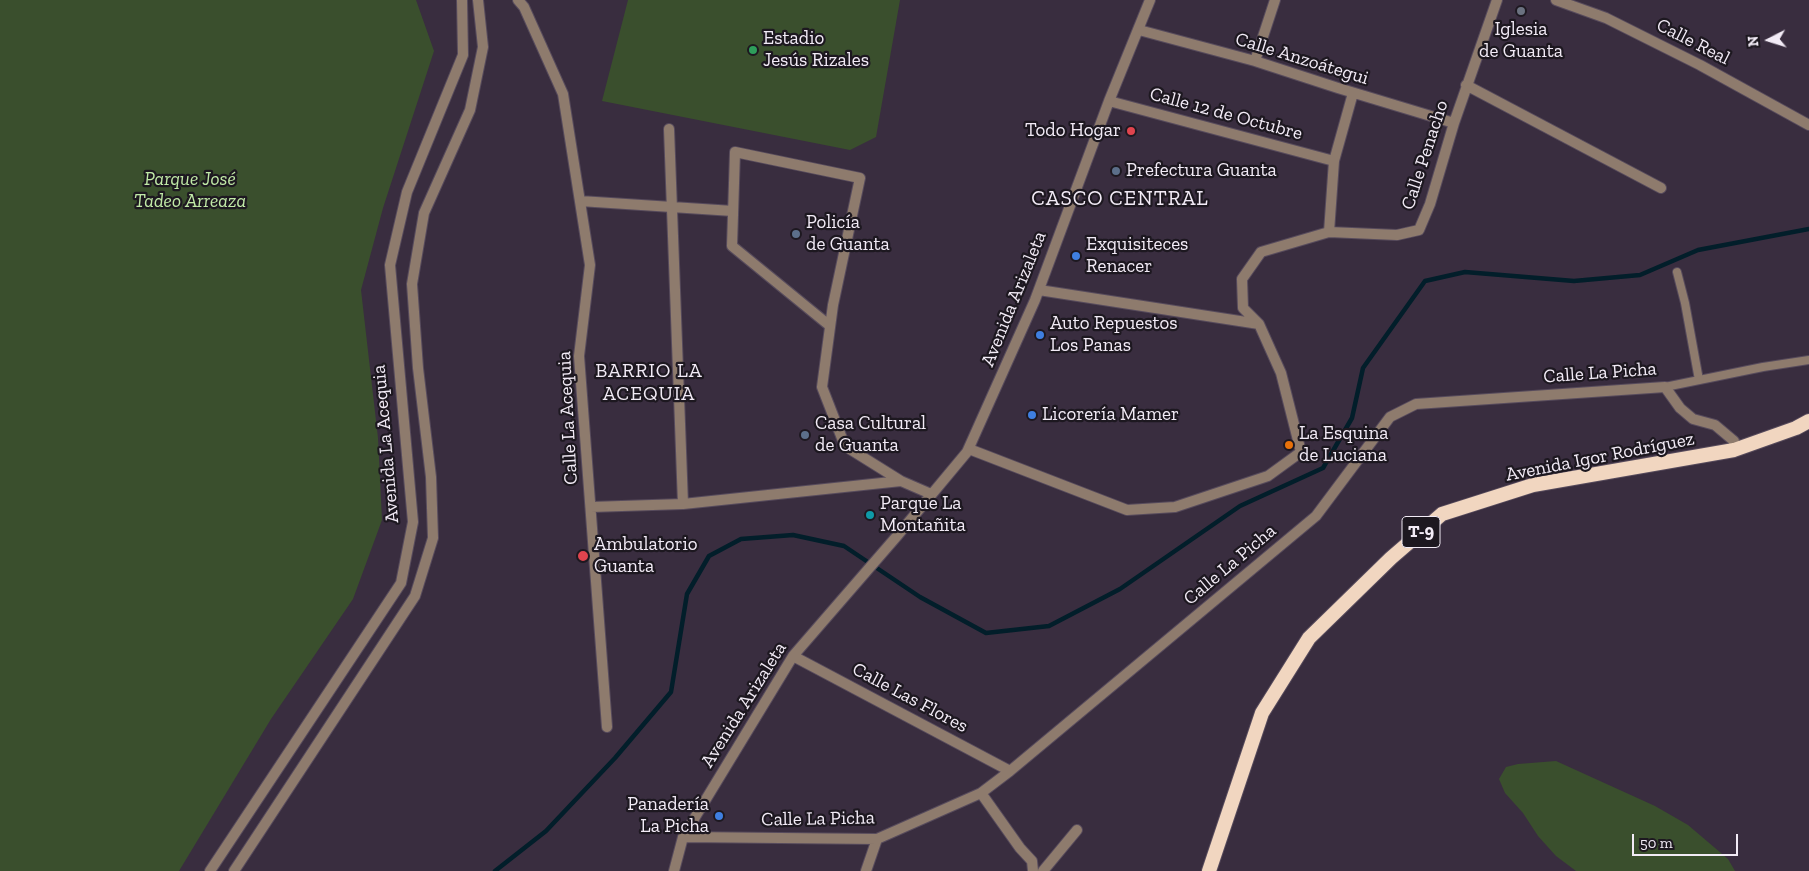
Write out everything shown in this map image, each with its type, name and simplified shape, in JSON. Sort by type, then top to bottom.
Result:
[{"type":"highway","name":"Avenida Igor Rodríguez","points":[[1209,871],[1262,713],[1309,638],[1391,558],[1442,514],[1533,485],[1734,450],[1796,428],[1809,421]]},
{"type":"street","name":"Avenida La Acequia","points":[[210,871],[401,583],[413,522],[390,264],[407,192],[463,55],[462,0]]},
{"type":"street","name":"Avenida La Acequia","points":[[234,871],[416,596],[433,538],[431,476],[418,368],[412,284],[424,213],[470,110],[483,47],[478,0]]},
{"type":"street","name":"Calle La Acequia","points":[[518,0],[524,7],[564,94],[590,265],[579,356],[607,728]]},
{"type":"street","name":"Avenida Arizaleta","points":[[674,871],[683,837],[793,656],[897,536],[969,449],[1039,290],[1109,101],[1150,0]]},
{"type":"street","points":[[1255,61],[1275,0]]},
{"type":"street","name":"Calle Penacho","points":[[969,449],[1127,510],[1175,507],[1268,476],[1301,452],[1282,373],[1259,324],[1243,308],[1242,279],[1260,252],[1330,232],[1397,235],[1419,230],[1430,204],[1466,86],[1497,0]]},
{"type":"street","name":"Calle Real","points":[[1556,0],[1606,18],[1700,65],[1809,125]]},
{"type":"street","name":"Calle Anzoátegui","points":[[1139,30],[1255,61],[1454,123]]},
{"type":"street","points":[[1466,86],[1661,188]]},
{"type":"street","points":[[1330,232],[1334,161],[1353,93]]},
{"type":"street","name":"Calle 12 de Octubre","points":[[1109,101],[1334,161]]},
{"type":"street","points":[[669,129],[683,504]]},
{"type":"street","points":[[830,326],[732,246],[735,152],[860,178],[830,326],[822,387],[845,446],[901,482],[931,494]]},
{"type":"street","points":[[580,201],[733,211]]},
{"type":"street","points":[[1039,290],[1259,324]]},
{"type":"street","points":[[1665,387],[1680,408],[1694,419],[1715,425],[1734,441],[1734,450]]},
{"type":"street","name":"Calle La Picha","points":[[683,837],[877,839],[981,793],[1010,771],[1316,516],[1390,417],[1416,404],[1665,387]]},
{"type":"street","points":[[591,507],[683,504],[901,482]]},
{"type":"street","name":"Calle Las Flores","points":[[793,656],[1010,771]]},
{"type":"street","points":[[981,793],[1032,861],[1033,871]]},
{"type":"street","points":[[1043,871],[1077,830]]},
{"type":"street","points":[[866,871],[877,839]]},
{"type":"lane","points":[[1677,272],[1685,303],[1699,380]]},
{"type":"lane","name":"Calle La Picha","points":[[1665,387],[1763,367],[1809,360]]},
{"type":"green space","name":"Parque José Tadeo Arreaza","points":[[0,0],[416,0],[434,51],[383,208],[361,290],[378,438],[382,520],[353,599],[271,719],[179,871],[0,871]]},
{"type":"green space","name":"Estadio Jesús Rizales","points":[[628,0],[900,0],[876,137],[850,150],[602,101]]},
{"type":"green space","points":[[1556,761],[1655,806],[1688,825],[1728,859],[1735,871],[1576,871],[1556,856],[1538,836],[1523,813],[1505,793],[1499,779],[1506,767],[1518,764]]},
{"type":"waterway","points":[[495,871],[546,831],[615,758],[671,692],[687,594],[709,556],[741,539],[793,535],[844,546],[920,597],[986,633],[1049,626],[1120,589],[1240,506],[1323,468],[1352,418],[1363,368],[1425,281],[1465,272],[1574,281],[1640,275],[1698,250],[1809,229]]},
{"type":"place","name":"Iglesia de Guanta","points":[[1521,11]]},
{"type":"place","name":"Estadio Jesús Rizales","points":[[753,50]]},
{"type":"place","name":"Todo Hogar","points":[[1131,131]]},
{"type":"place","name":"Prefectura Guanta","points":[[1116,171]]},
{"type":"place","name":"Policía de Guanta","points":[[796,234]]},
{"type":"place","name":"Exquisiteces Renacer","points":[[1076,256]]},
{"type":"place","name":"Auto Repuestos Los Panas","points":[[1040,335]]},
{"type":"place","name":"Licorería Mamer","points":[[1032,415]]},
{"type":"place","name":"Casa Cultural de Guanta","points":[[805,435]]},
{"type":"place","name":"La Esquina de Luciana","points":[[1289,445]]},
{"type":"place","name":"Parque La Montañita","points":[[870,515]]},
{"type":"place","name":"Ambulatorio Guanta","points":[[583,556]]},
{"type":"place","name":"Panadería La Picha","points":[[719,816]]},
{"type":"district","name":"CASCO CENTRAL","points":[[1120,199]]},
{"type":"district","name":"BARRIO LA ACEQUIA","points":[[649,382]]}]
